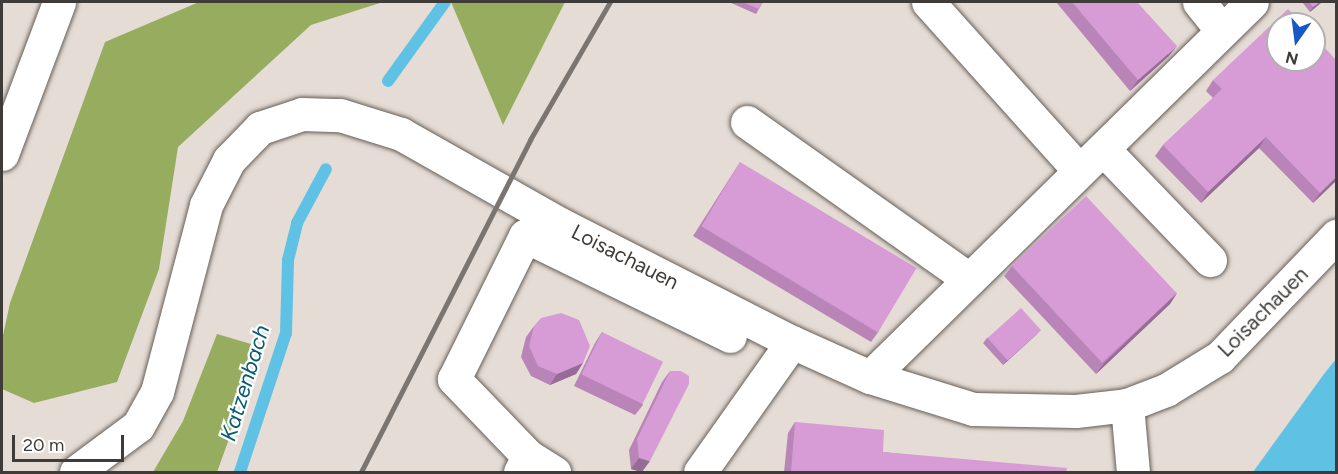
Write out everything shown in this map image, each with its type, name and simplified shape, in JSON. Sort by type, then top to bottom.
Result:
[{"type":"street","points":[[2,154],[59,2]]},
{"type":"street","points":[[928,2],[1092,160],[1210,260]]},
{"type":"street","points":[[1198,2],[1221,29]]},
{"type":"street","points":[[870,377],[1092,160],[1221,29],[1252,2]]},
{"type":"street","name":"Loisachauen","points":[[76,472],[138,426],[157,392],[206,205],[229,159],[260,128],[302,114],[340,115],[401,134],[562,225],[792,342],[870,377],[973,410],[1076,411],[1126,405],[1166,390],[1220,357],[1336,236]]},
{"type":"street","points":[[747,122],[969,279]]},
{"type":"street","points":[[534,467],[454,379],[525,236],[732,337],[792,342]]},
{"type":"street","points":[[700,472],[792,342]]},
{"type":"street","points":[[1126,405],[1133,472]]},
{"type":"green space","points":[[199,2],[383,2],[311,25],[178,147],[159,269],[117,382],[34,403],[2,389],[2,340],[10,303],[105,42]]},
{"type":"green space","points":[[451,2],[565,2],[503,125]]},
{"type":"green space","points":[[217,334],[251,344],[229,439],[217,472],[153,472],[183,421]]},
{"type":"water","points":[[1336,359],[1336,472],[1253,472],[1324,374]]},
{"type":"building","points":[[742,2],[763,2],[759,9]]},
{"type":"building","points":[[1072,2],[1137,2],[1177,46],[1138,80]]},
{"type":"building","points":[[1309,2],[1320,2],[1313,7]]},
{"type":"building","points":[[1266,30],[1266,72],[1326,72],[1326,49],[1336,60],[1336,177],[1320,193],[1266,137],[1208,192],[1163,145],[1222,89],[1213,80]]},
{"type":"building","points":[[740,162],[917,268],[878,332],[701,226]]},
{"type":"building","points":[[1086,196],[1177,293],[1102,363],[1011,266]]},
{"type":"building","points":[[1021,308],[1041,330],[1008,360],[988,338]]},
{"type":"building","points":[[561,313],[579,320],[590,346],[583,363],[557,374],[538,366],[529,346],[534,326],[541,318]]},
{"type":"building","points":[[602,332],[663,362],[643,404],[581,374]]},
{"type":"building","points":[[670,371],[681,371],[689,376],[689,384],[650,461],[639,458],[637,439]]},
{"type":"building","points":[[795,422],[884,430],[883,452],[1067,468],[1066,472],[791,472]]},
{"type":"waterway","name":"Katzenbach","points":[[388,81],[445,2]]},
{"type":"waterway","name":"Katzenbach","points":[[240,472],[286,333],[288,260],[297,223],[326,169]]},
{"type":"railway","points":[[361,472],[530,140],[610,2]]}]
